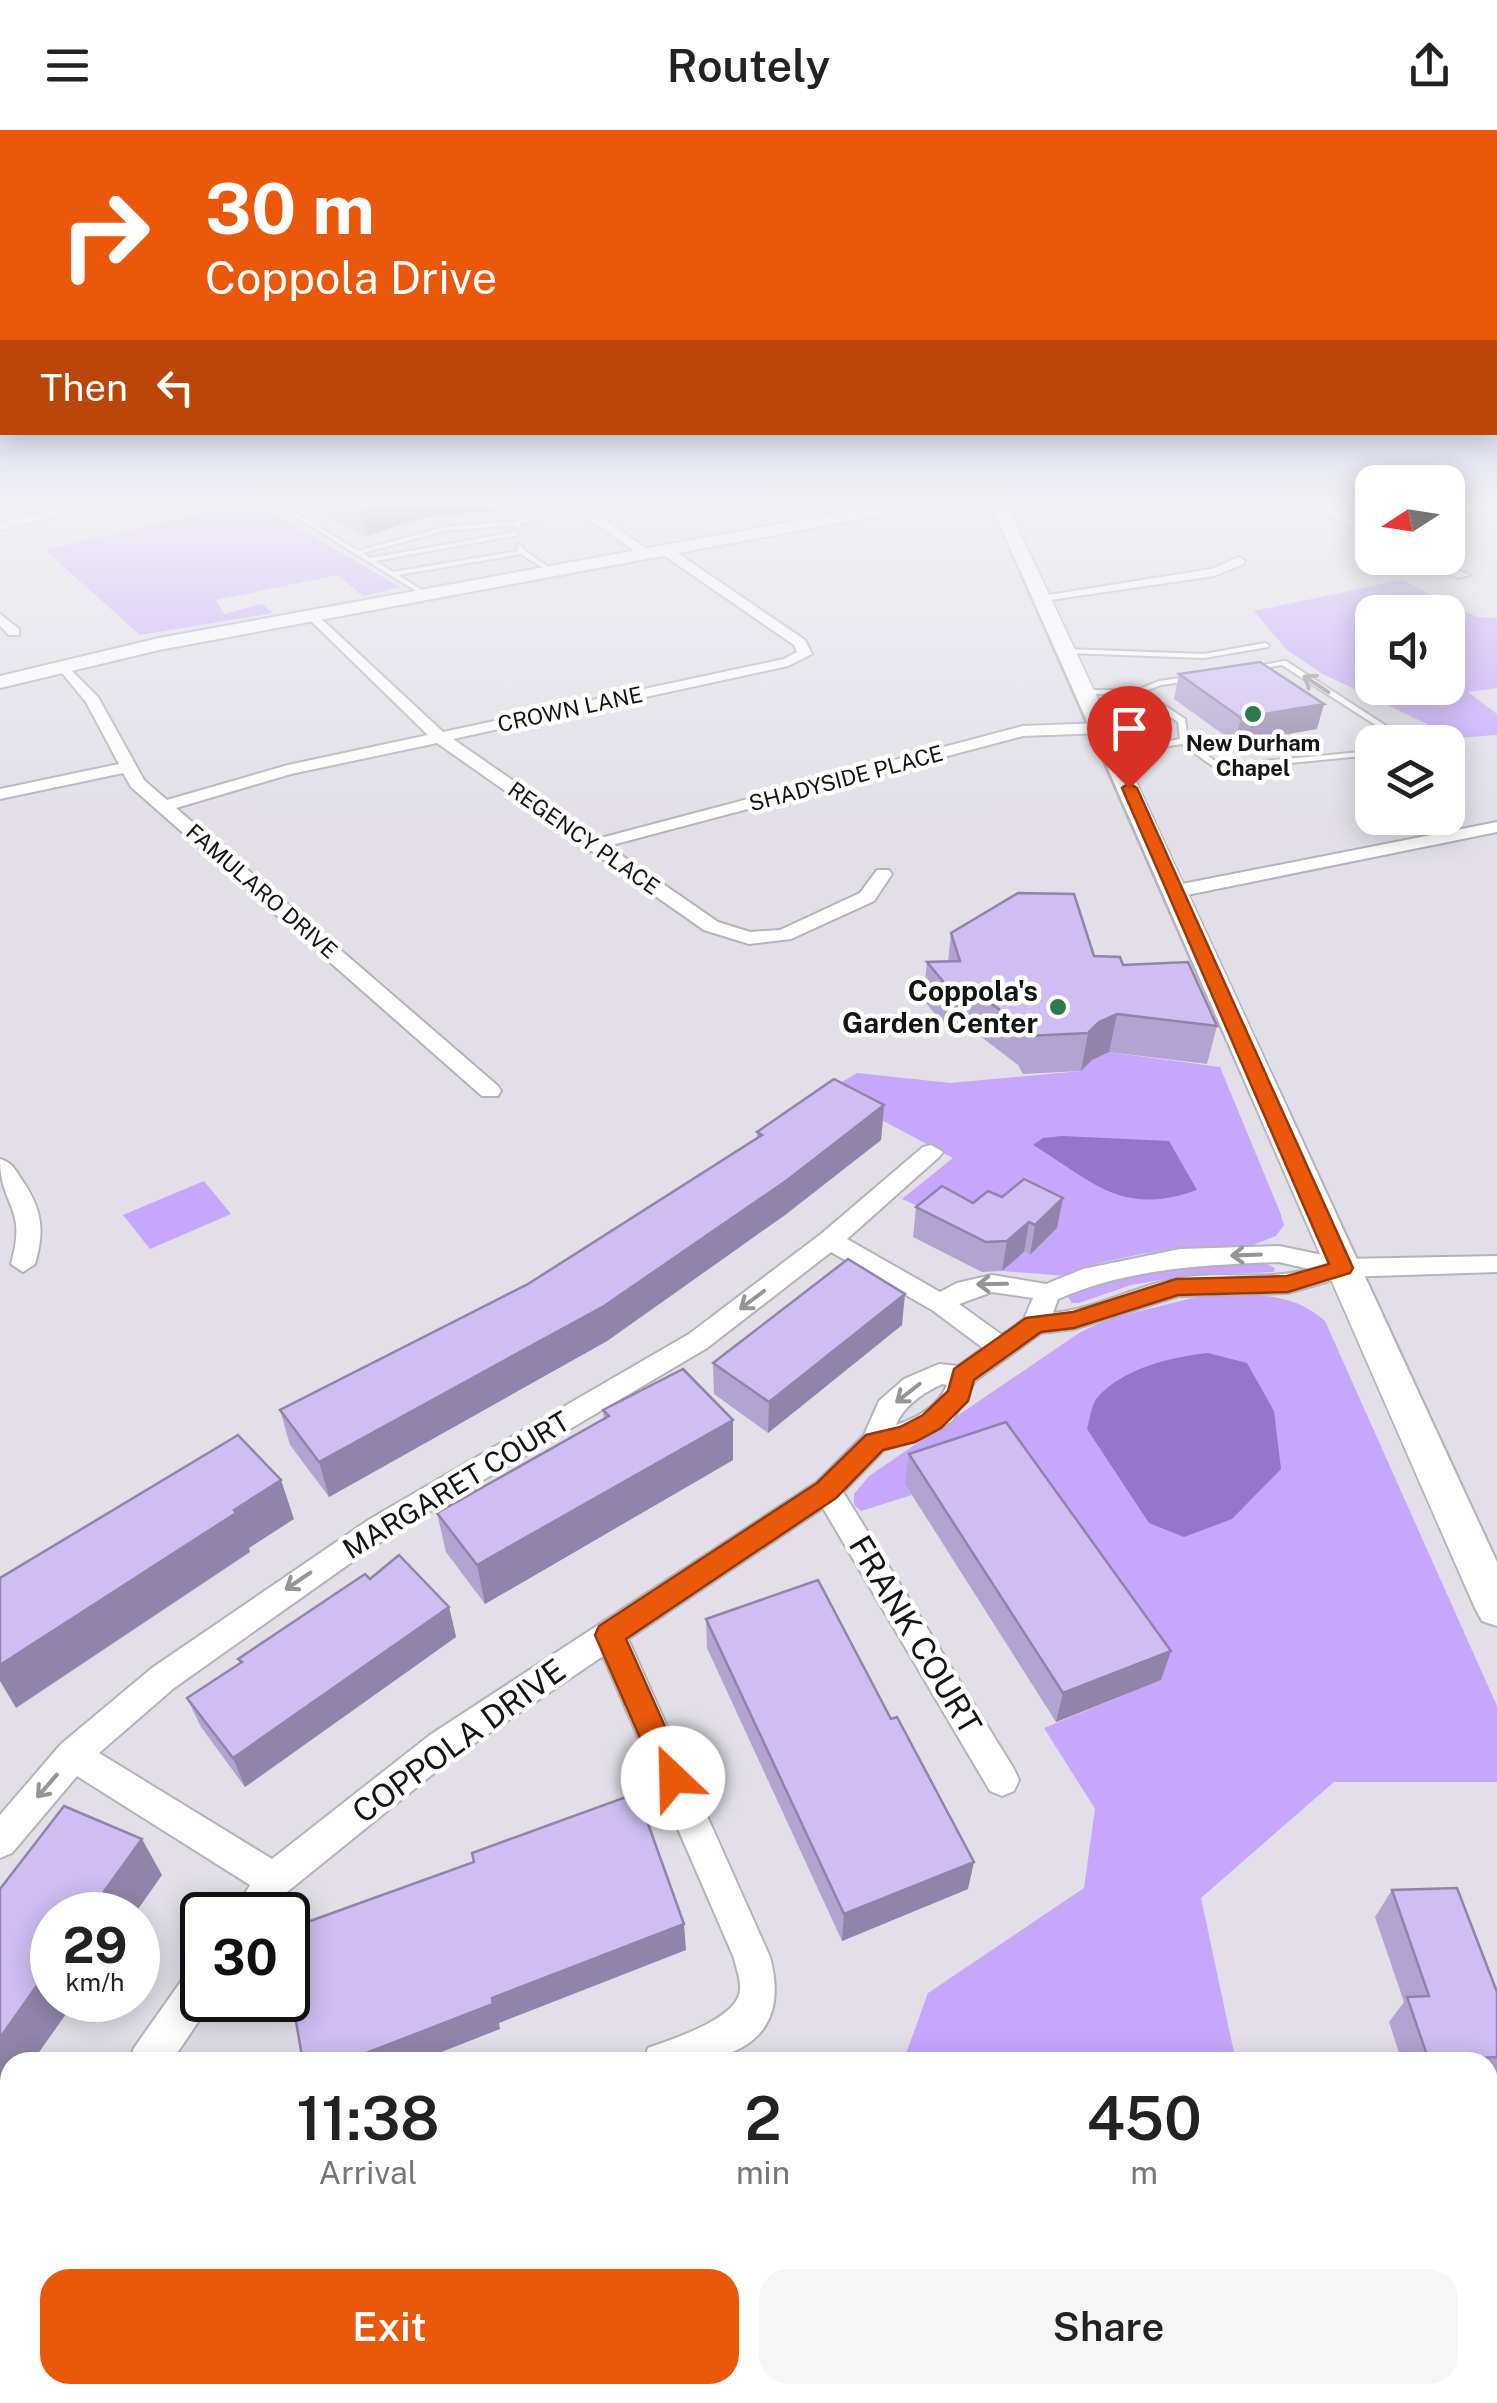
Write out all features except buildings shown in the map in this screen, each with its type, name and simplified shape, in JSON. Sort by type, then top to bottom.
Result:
[{"type":"main road","points":[[0,682],[340,611]]},
{"type":"main road","points":[[1050,611],[1497,1608]]},
{"type":"street","name":"CROWN LANE","points":[[164,806],[288,770],[788,662],[805,654],[800,643],[749,611]]},
{"type":"street","name":"REGENCY PLACE","points":[[314,616],[439,737],[711,926],[748,938],[784,935],[867,897],[883,874]]},
{"type":"street","points":[[0,618],[14,632]]},
{"type":"street","name":"FAMULARO DRIVE","points":[[64,667],[93,700],[137,783],[490,1090]]},
{"type":"street","name":"SHADYSIDE PLACE","points":[[593,845],[1023,731],[1102,728]]},
{"type":"street","points":[[0,794],[128,767]]},
{"type":"street","points":[[1177,891],[1497,827]]},
{"type":"street","name":"MARGARET COURT","points":[[0,1840],[73,1755],[163,1678],[380,1527],[698,1341],[830,1240],[930,1152]]},
{"type":"street","points":[[0,1166],[30,1207],[32,1236],[23,1264]]},
{"type":"street","points":[[830,1240],[941,1304],[1000,1346]]},
{"type":"street","points":[[941,1304],[974,1284],[1024,1285],[1048,1293],[1084,1278],[1180,1257],[1279,1254],[1342,1268],[1497,1264]]},
{"type":"street","name":"COPPOLA DRIVE","points":[[875,1442],[906,1435],[932,1422],[959,1394],[963,1376],[1035,1324],[1074,1320],[1176,1287],[1288,1284],[1342,1268]]},
{"type":"street","points":[[1035,1324],[1048,1293]]},
{"type":"street","name":"COPPOLA DRIVE","points":[[266,1892],[274,1880],[442,1746],[827,1490],[875,1442],[889,1408],[914,1386],[939,1374],[963,1376]]},
{"type":"street","name":"FRANK COURT","points":[[827,1490],[1002,1780]]},
{"type":"street","points":[[610,1635],[752,1957],[760,1991],[746,2020],[685,2052]]},
{"type":"street","points":[[73,1755],[274,1880]]},
{"type":"street","points":[[155,2052],[180,2015]]},
{"type":"lane","points":[[1067,651],[1209,655],[1265,645]]},
{"type":"lane","points":[[1209,655],[1221,663]]},
{"type":"lane","points":[[1250,669],[1283,663],[1380,725]]},
{"type":"lane","points":[[1084,692],[1138,692],[1159,683],[1214,674]]},
{"type":"lane","points":[[1138,692],[1182,722],[1184,742]]},
{"type":"lane","points":[[1113,753],[1184,742],[1218,768],[1355,755]]},
{"type":"shaded area","points":[[113,611],[273,613],[140,635]]},
{"type":"shaded area","points":[[1254,611],[1355,611],[1355,689],[1287,650]]},
{"type":"shaded area","points":[[1465,611],[1477,617],[1497,618],[1497,688],[1468,692],[1497,714],[1497,735],[1465,737],[1465,725],[1429,725],[1387,705],[1465,705]]},
{"type":"shaded area","points":[[1109,1052],[1220,1067],[1280,1212],[1284,1225],[1276,1236],[1248,1247],[1181,1248],[1141,1254],[1066,1276],[1002,1271],[1024,1252],[1030,1255],[1057,1228],[939,1216],[902,1199],[953,1158],[827,1091],[857,1073],[951,1083],[1081,1071]]},
{"type":"shaded area","points":[[1043,1138],[1169,1141],[1197,1190],[1148,1200],[1109,1192],[1033,1145]]},
{"type":"shaded area","points":[[204,1181],[231,1214],[150,1249],[123,1215]]},
{"type":"shaded area","points":[[1262,1262],[1275,1268],[1274,1272],[1183,1276],[1131,1285],[1079,1303],[1072,1303],[1068,1297],[1087,1286],[1135,1272]]},
{"type":"shaded area","points":[[1251,1295],[1296,1303],[1325,1321],[1497,1706],[1497,1782],[1334,1782],[1201,1898],[1234,2052],[907,2052],[928,1993],[1084,1888],[1095,1809],[1044,1728],[1160,1680],[906,1485],[912,1495],[861,1511],[854,1505],[854,1494],[869,1476],[1079,1333],[1108,1319],[1201,1296]]},
{"type":"shaded area","points":[[1208,1353],[1247,1363],[1274,1411],[1281,1469],[1232,1519],[1184,1537],[1149,1523],[1087,1429],[1097,1398],[1120,1379],[1163,1361]]},
{"type":"place","name":"New Durham Chapel","points":[[1253,714]]},
{"type":"place","name":"Coppola's Garden Center","points":[[1058,1007]]},
{"type":"route","points":[[673,1778],[610,1635],[827,1490],[875,1442],[906,1435],[932,1422],[959,1394],[963,1376],[1035,1324],[1074,1320],[1176,1287],[1288,1284],[1342,1268],[1129,788]]}]
